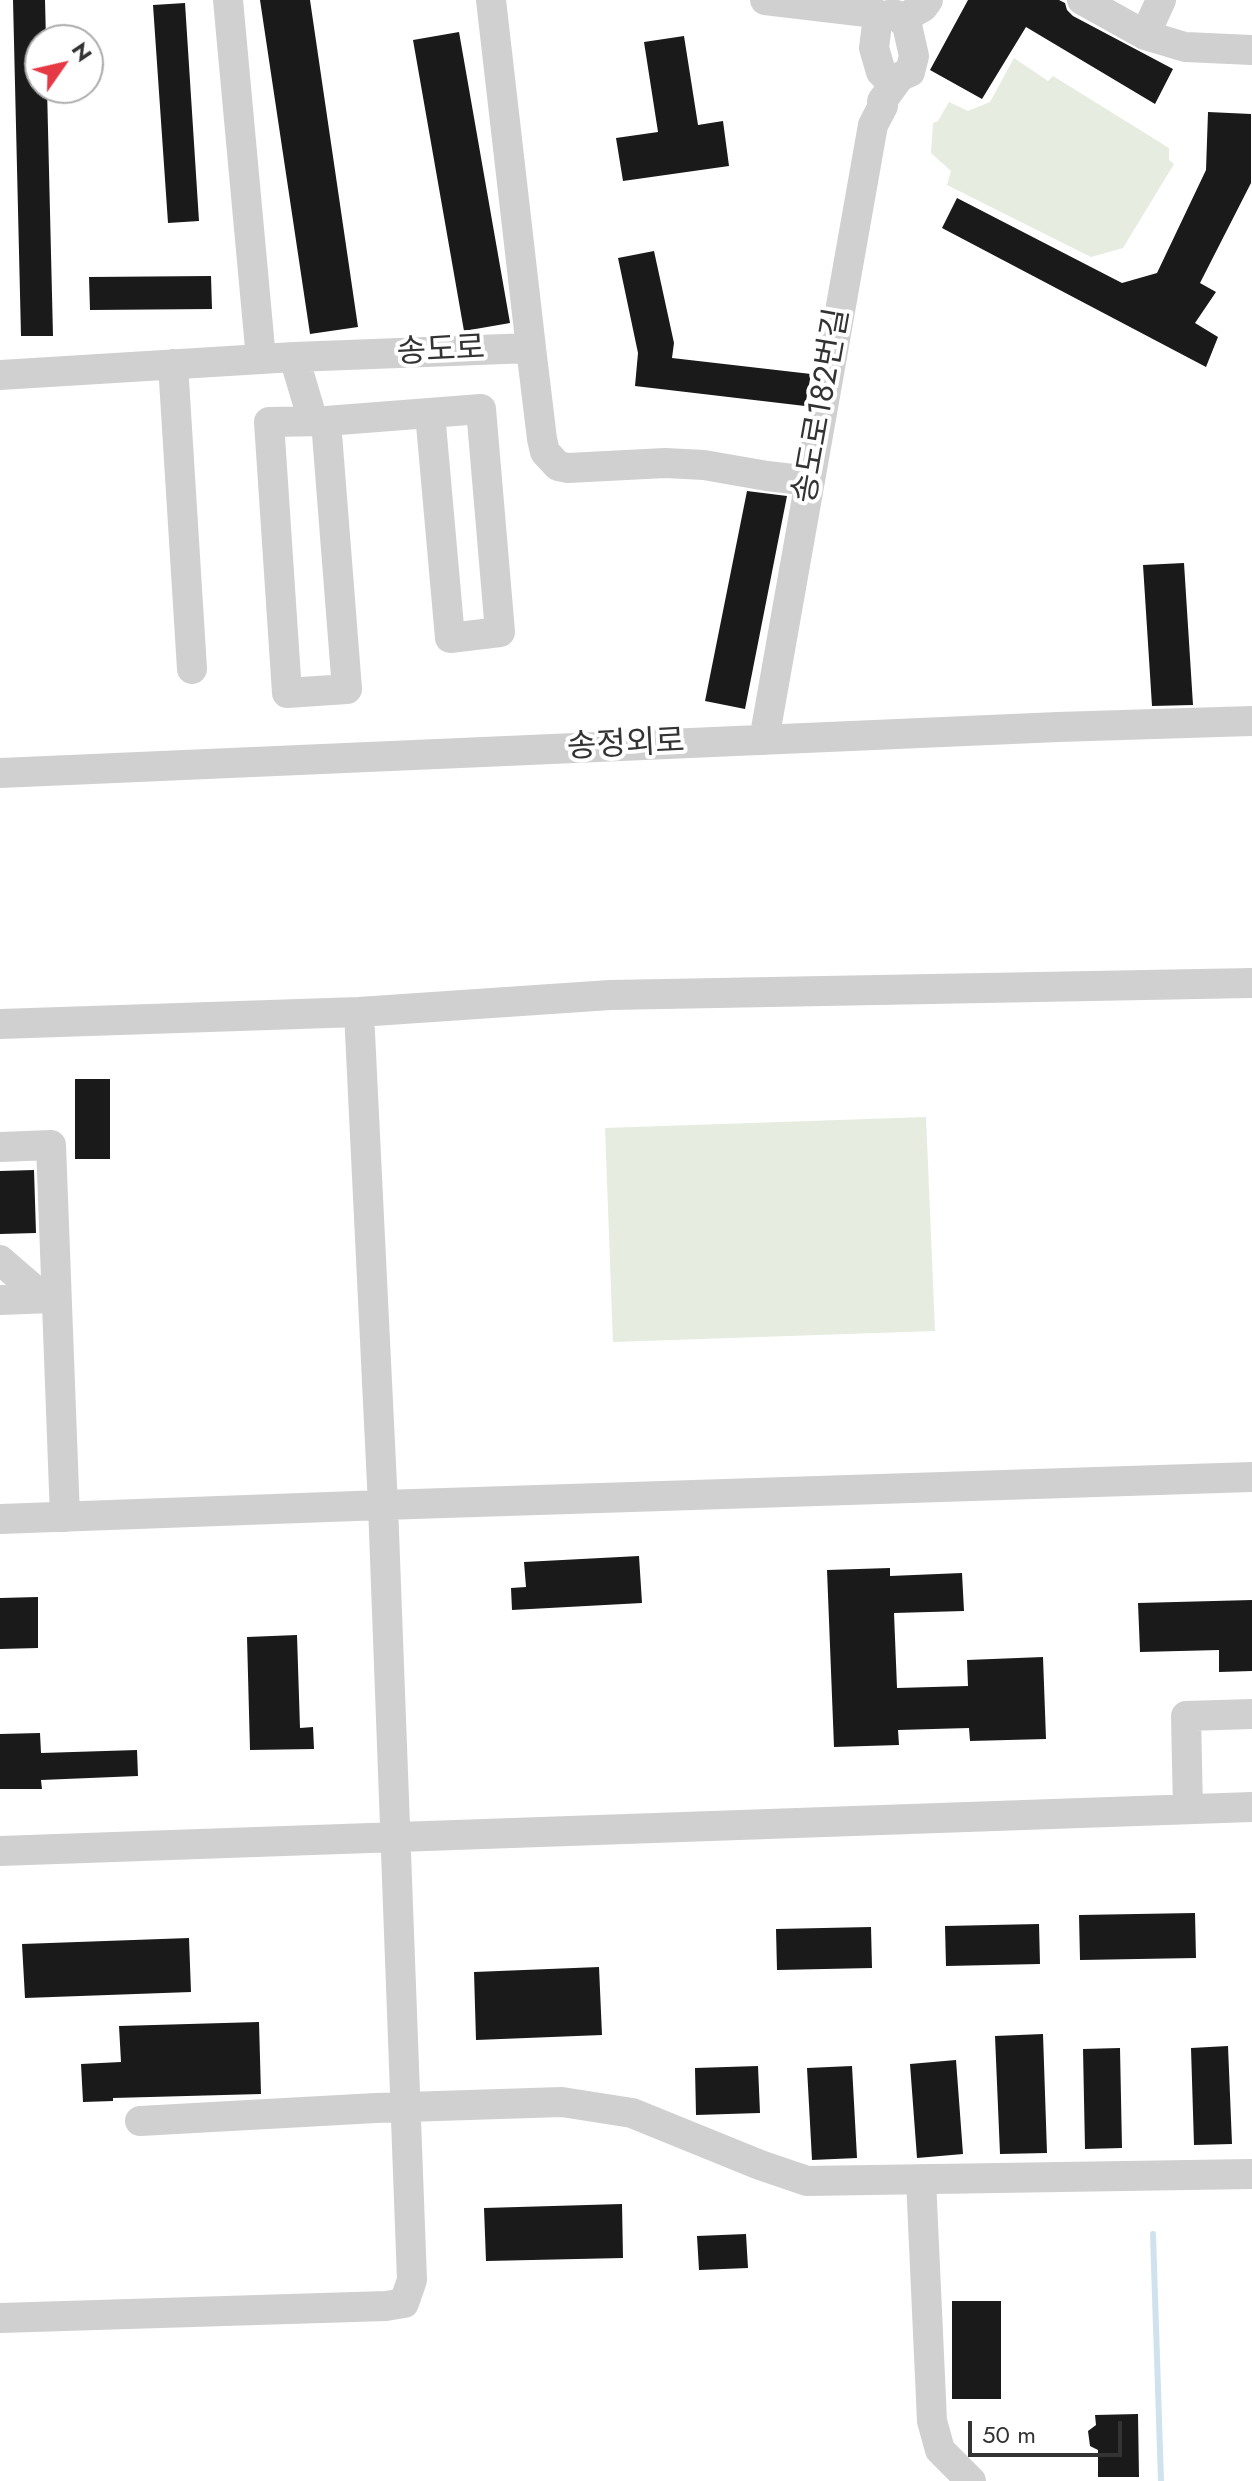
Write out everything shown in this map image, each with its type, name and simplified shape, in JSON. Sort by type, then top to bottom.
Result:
[{"type":"street","points":[[228,0],[261,359]]},
{"type":"street","name":"송도로","points":[[0,375],[294,357],[531,348],[491,0]]},
{"type":"street","points":[[765,0],[875,13],[893,19],[923,7],[928,0]]},
{"type":"street","points":[[1082,0],[1145,35],[1185,47],[1252,50]]},
{"type":"street","points":[[1145,35],[1161,0]]},
{"type":"street","name":"송도로182번길","points":[[764,740],[873,125],[883,106],[882,101],[898,79],[887,78],[878,63],[874,36],[877,24],[893,19]]},
{"type":"street","points":[[531,348],[542,439],[545,452],[558,466],[678,463],[810,481]]},
{"type":"street","points":[[294,357],[310,411],[316,421],[347,689],[287,693],[269,422],[316,421],[481,409],[500,632],[450,638],[430,413]]},
{"type":"street","points":[[173,364],[192,669]]},
{"type":"street","name":"송정외로","points":[[0,773],[1252,721]]},
{"type":"street","points":[[0,1024],[359,1012],[610,995],[1252,983]]},
{"type":"street","points":[[0,2318],[353,2309],[404,2303],[412,2280],[383,1505],[359,1012]]},
{"type":"street","points":[[0,1147],[51,1145],[51,1298],[65,1517]]},
{"type":"street","points":[[0,1260],[51,1298]]},
{"type":"street","points":[[0,1300],[51,1298]]},
{"type":"street","points":[[0,1519],[1252,1477]]},
{"type":"street","points":[[1188,1809],[1186,1716],[1252,1714]]},
{"type":"street","points":[[0,1851],[1252,1807]]},
{"type":"street","points":[[140,2121],[562,2102],[632,2113],[807,2181],[1252,2174]]},
{"type":"street","points":[[921,2179],[932,2421],[940,2450],[971,2481]]},
{"type":"shaded area","points":[[1014,58],[1048,81],[1053,76],[1169,148],[1169,160],[1174,164],[1123,248],[1091,257],[947,185],[951,171],[931,153],[933,123],[938,121],[949,102],[968,111],[990,102]]},
{"type":"shaded area","points":[[926,1117],[935,1331],[613,1342],[605,1128]]},
{"type":"building","points":[[13,0],[45,0],[46,24],[24,24],[24,104],[47,104],[53,336],[21,336]]},
{"type":"building","points":[[260,0],[310,0],[358,327],[310,334]]},
{"type":"building","points":[[968,0],[1059,0],[1065,3],[1073,16],[1173,69],[1155,104],[1026,27],[982,99],[930,70]]},
{"type":"building","points":[[185,3],[199,221],[168,223],[153,5]]},
{"type":"building","points":[[459,32],[510,323],[464,331],[413,40]]},
{"type":"building","points":[[684,36],[698,125],[723,121],[729,166],[623,181],[616,138],[658,132],[644,42]]},
{"type":"building","points":[[1208,112],[1251,114],[1251,183],[1200,283],[1216,292],[1195,323],[1218,337],[1206,367],[942,228],[957,198],[1122,283],[1157,273],[1206,170]]},
{"type":"building","points":[[654,251],[674,343],[672,358],[811,374],[805,406],[635,386],[638,353],[618,258]]},
{"type":"building","points":[[211,276],[212,309],[90,310],[89,277]]},
{"type":"building","points":[[747,491],[787,496],[745,709],[705,701]]},
{"type":"building","points":[[1184,563],[1193,705],[1152,706],[1143,565]]},
{"type":"building","points":[[75,1079],[110,1079],[110,1159],[75,1159]]},
{"type":"building","points":[[34,1170],[36,1233],[0,1234],[0,1171]]},
{"type":"building","points":[[639,1556],[642,1603],[512,1610],[511,1588],[526,1587],[524,1562]]},
{"type":"building","points":[[890,1568],[890,1576],[962,1573],[964,1611],[894,1613],[897,1688],[968,1686],[967,1660],[1043,1657],[1046,1739],[970,1741],[969,1728],[898,1730],[899,1745],[834,1747],[827,1570]]},
{"type":"building","points":[[38,1597],[38,1648],[0,1649],[0,1598]]},
{"type":"building","points":[[1252,1600],[1252,1671],[1219,1672],[1219,1650],[1140,1652],[1138,1603]]},
{"type":"building","points":[[297,1635],[300,1728],[313,1727],[314,1749],[250,1750],[247,1637]]},
{"type":"building","points":[[40,1733],[41,1753],[137,1750],[138,1776],[41,1780],[42,1789],[0,1789],[0,1734]]},
{"type":"building","points":[[1195,1913],[1196,1958],[1080,1960],[1079,1915]]},
{"type":"building","points":[[1039,1924],[1040,1964],[946,1966],[945,1926]]},
{"type":"building","points":[[871,1927],[872,1968],[777,1970],[776,1929]]},
{"type":"building","points":[[189,1938],[191,1992],[25,1998],[22,1944]]},
{"type":"building","points":[[599,1967],[602,2035],[476,2040],[474,1972]]},
{"type":"building","points":[[259,2022],[261,2094],[113,2098],[113,2101],[83,2102],[81,2064],[121,2062],[119,2026]]},
{"type":"building","points":[[1043,2034],[1047,2153],[1000,2154],[995,2036]]},
{"type":"building","points":[[1228,2046],[1232,2144],[1194,2145],[1191,2048]]},
{"type":"building","points":[[1120,2048],[1122,2148],[1085,2149],[1083,2049]]},
{"type":"building","points":[[956,2060],[963,2154],[917,2158],[910,2064]]},
{"type":"building","points":[[758,2066],[760,2113],[696,2115],[695,2068]]},
{"type":"building","points":[[852,2066],[857,2158],[812,2160],[807,2068]]},
{"type":"building","points":[[622,2204],[623,2258],[486,2261],[484,2208]]},
{"type":"building","points":[[746,2234],[748,2268],[699,2270],[697,2236]]},
{"type":"building","points":[[952,2301],[1001,2301],[1001,2399],[952,2399]]},
{"type":"building","points":[[1138,2414],[1139,2477],[1098,2477],[1098,2450],[1090,2446],[1088,2431],[1096,2425],[1095,2415]]},
{"type":"waterway","points":[[1153,2234],[1161,2481]]}]
